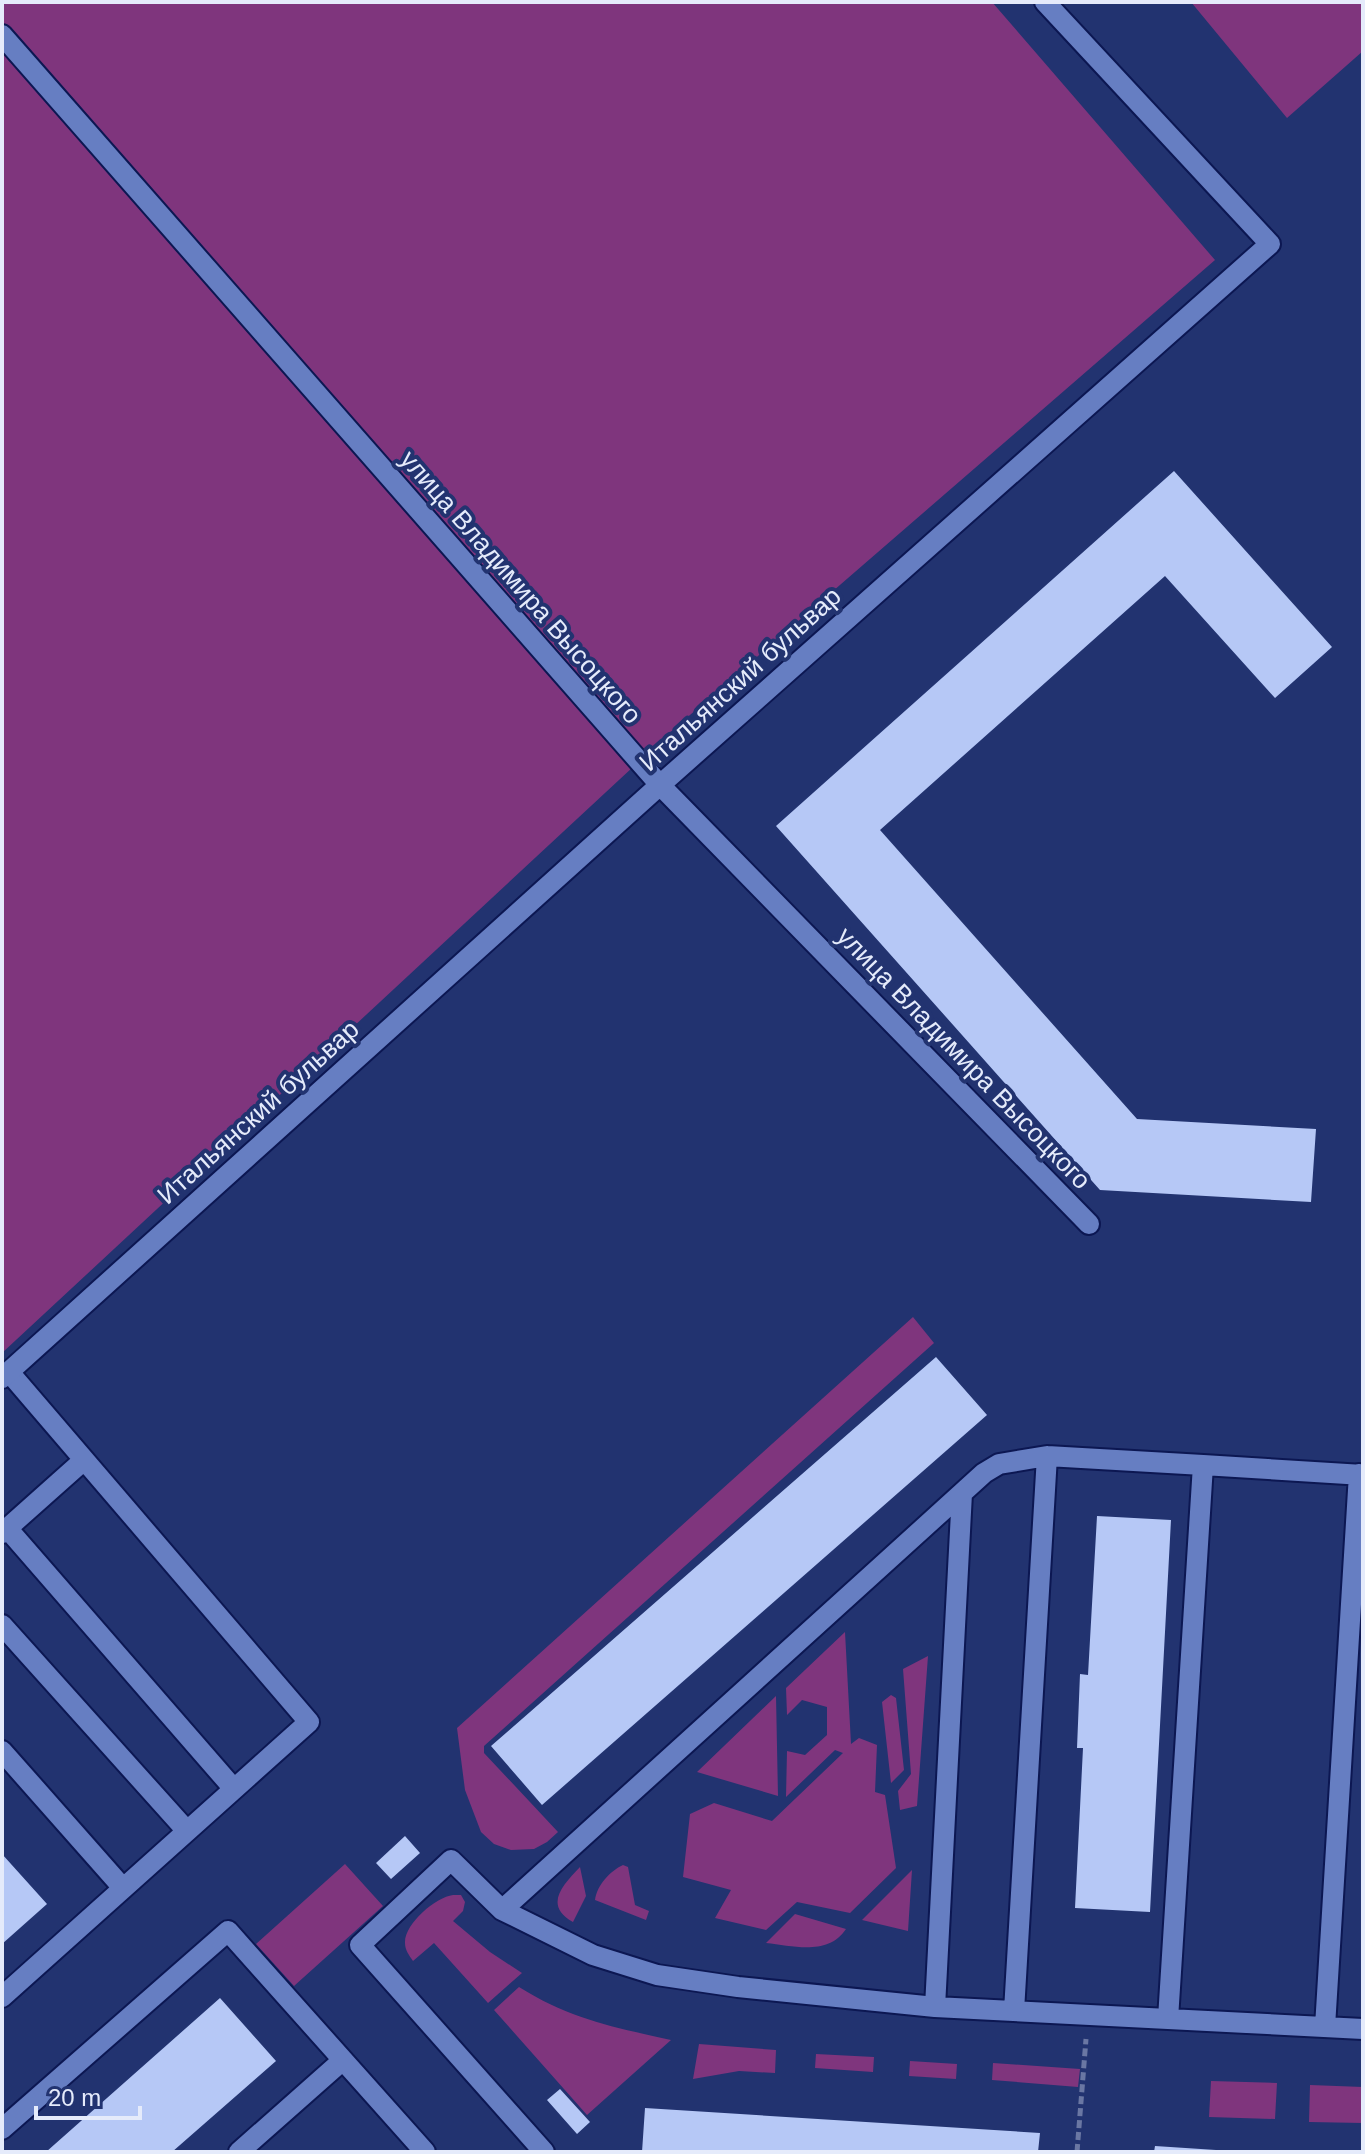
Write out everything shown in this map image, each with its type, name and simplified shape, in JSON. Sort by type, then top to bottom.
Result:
[{"type":"street","name":"Итальянский бульвар","points":[[5,1375],[660,785],[1270,244],[1045,2]]},
{"type":"street","name":"улица Владимира Высоцкого","points":[[2,35],[660,785],[1089,1224]]},
{"type":"street","points":[[2,1997],[309,1722],[84,1460],[5,1375]]},
{"type":"street","points":[[1014,2011],[1047,1456]]},
{"type":"street","points":[[502,1910],[984,1473],[999,1464],[1047,1456],[1361,1474],[1325,2027]]},
{"type":"street","points":[[84,1460],[4,1530],[234,1789]]},
{"type":"street","points":[[1168,2019],[1203,1465]]},
{"type":"street","points":[[935,2007],[962,1493]]},
{"type":"street","points":[[2,1625],[187,1831]]},
{"type":"street","points":[[2,1751],[123,1888]]},
{"type":"street","points":[[544,2152],[360,1945],[451,1860],[502,1910],[593,1955],[657,1975],[738,1987],[935,2007],[1363,2029]]},
{"type":"street","points":[[2,2129],[228,1931],[425,2152]]},
{"type":"street","points":[[239,2152],[343,2060]]},
{"type":"path","points":[[1077,2152],[1089,2014]]},
{"type":"shaded area","points":[[2,2],[992,2],[1215,260],[675,728],[2,1353]]},
{"type":"shaded area","points":[[1191,2],[1363,2],[1363,51],[1287,118]]},
{"type":"shaded area","points":[[913,1317],[934,1343],[484,1746],[484,1753],[558,1832],[534,1849],[511,1850],[494,1844],[481,1832],[465,1790],[457,1728]]},
{"type":"shaded area","points":[[845,1632],[851,1744],[859,1738],[877,1745],[875,1792],[885,1795],[896,1868],[850,1913],[797,1902],[766,1930],[715,1918],[731,1890],[683,1877],[690,1814],[714,1803],[772,1821],[843,1753],[835,1750],[786,1797],[787,1751],[805,1755],[827,1735],[827,1707],[802,1700],[787,1715],[786,1688]]},
{"type":"shaded area","points":[[928,1656],[917,1806],[900,1810],[898,1791],[911,1774],[903,1669]]},
{"type":"shaded area","points":[[891,1695],[896,1698],[904,1770],[891,1783],[882,1702]]},
{"type":"shaded area","points":[[776,1696],[778,1796],[697,1772]]},
{"type":"shaded area","points":[[345,1864],[383,1906],[294,1986],[256,1944]]},
{"type":"shaded area","points":[[623,1865],[628,1867],[635,1905],[649,1911],[646,1920],[595,1900],[605,1879]]},
{"type":"shaded area","points":[[580,1867],[586,1896],[573,1922],[559,1909],[558,1902],[562,1888]]},
{"type":"shaded area","points":[[912,1870],[908,1931],[862,1920]]},
{"type":"shaded area","points":[[461,1895],[465,1902],[463,1911],[453,1921],[490,1952],[522,1973],[488,2003],[434,1943],[413,1961],[406,1948],[406,1936],[415,1920],[438,1901]]},
{"type":"shaded area","points":[[795,1914],[846,1929],[830,1943],[820,1946],[766,1943]]},
{"type":"shaded area","points":[[519,1987],[574,2014],[671,2040],[587,2115],[494,2010]]},
{"type":"shaded area","points":[[699,2044],[776,2050],[775,2073],[739,2071],[693,2079]]},
{"type":"shaded area","points":[[816,2054],[874,2057],[873,2072],[815,2068]]},
{"type":"shaded area","points":[[910,2061],[957,2064],[956,2079],[909,2076]]},
{"type":"shaded area","points":[[993,2063],[1080,2069],[1078,2087],[992,2080]]},
{"type":"shaded area","points":[[1211,2081],[1277,2083],[1275,2119],[1209,2117]]},
{"type":"shaded area","points":[[1310,2085],[1363,2087],[1363,2123],[1309,2122]]},
{"type":"building","points":[[1174,471],[1332,647],[1275,698],[1165,576],[880,830],[1137,1119],[1316,1129],[1311,1202],[1100,1190],[776,826]]},
{"type":"building","points":[[936,1357],[987,1415],[542,1805],[491,1746]]},
{"type":"building","points":[[1097,1516],[1171,1520],[1150,1912],[1075,1908],[1083,1748],[1077,1748],[1080,1674],[1088,1675]]},
{"type":"building","points":[[405,1836],[420,1853],[391,1879],[376,1863]]},
{"type":"building","points":[[2,1854],[47,1904],[2,1944]]},
{"type":"building","points":[[220,1998],[276,2061],[172,2152],[46,2152]]},
{"type":"building","points":[[560,2089],[590,2122],[577,2134],[547,2100]]},
{"type":"building","points":[[645,2108],[1040,2133],[1038,2152],[642,2152]]},
{"type":"building","points":[[1155,2146],[1216,2150],[1216,2152],[1154,2152]]}]
